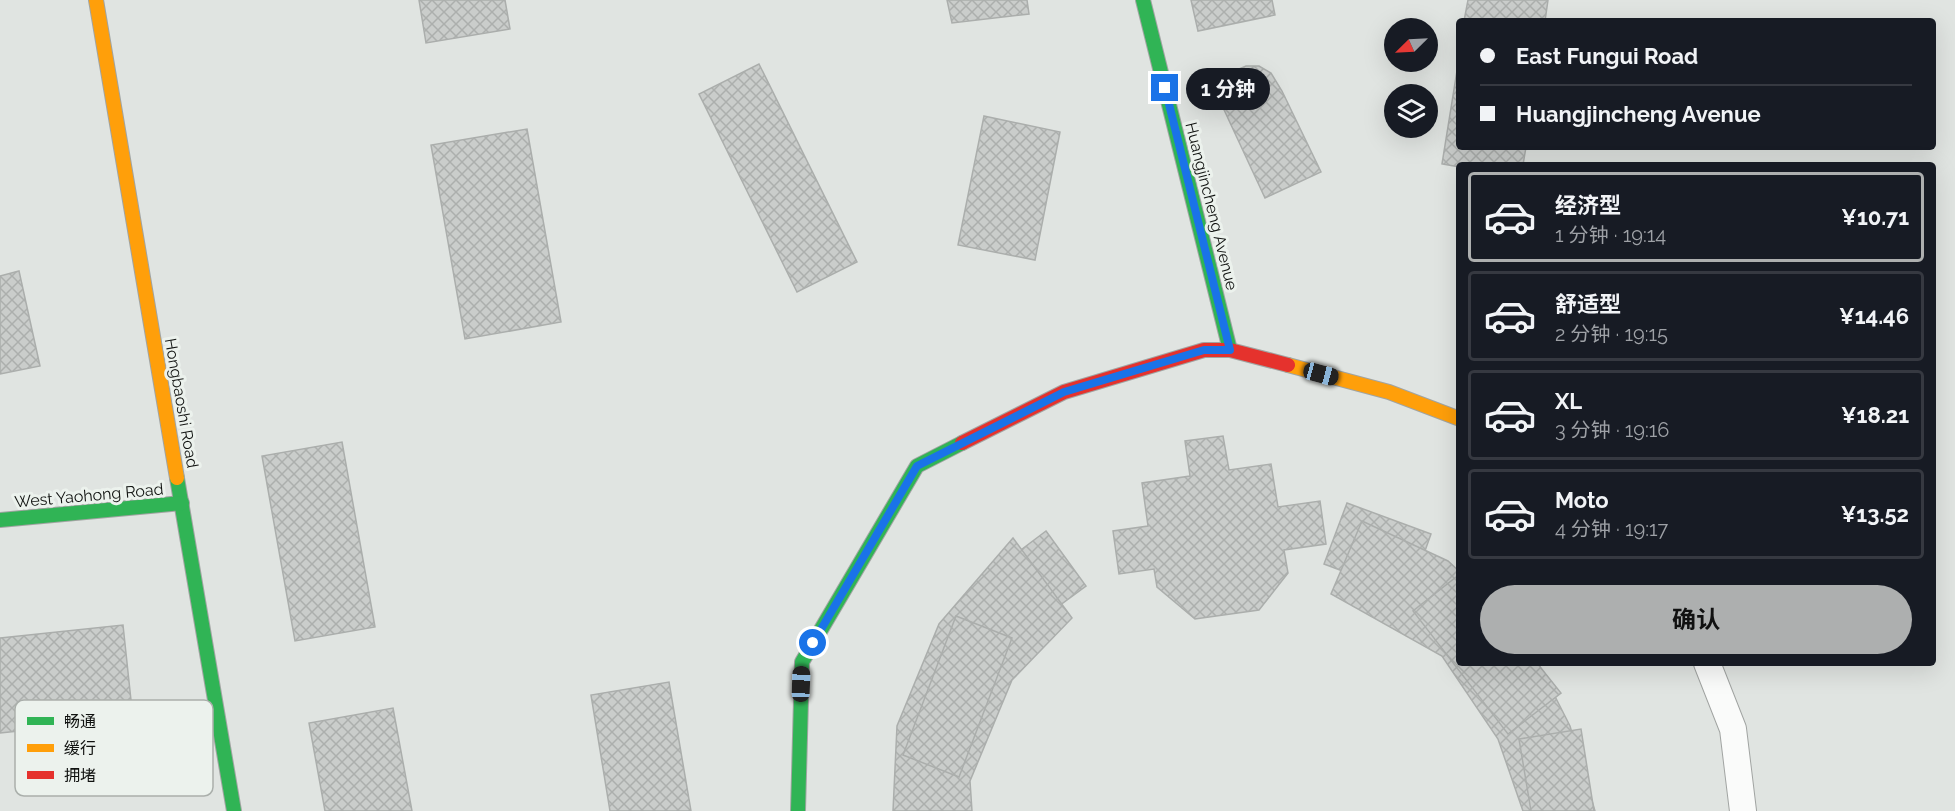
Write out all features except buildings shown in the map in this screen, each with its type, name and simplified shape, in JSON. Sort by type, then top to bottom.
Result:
[{"type":"street","name":"Hongbaoshi Road","points":[[96,0],[234,811]]},
{"type":"street","name":"Huangjincheng Avenue","points":[[1143,0],[1230,350]]},
{"type":"street","points":[[798,811],[802,662],[917,466],[1064,392],[1204,350],[1230,350],[1389,393],[1456,418]]},
{"type":"street","name":"West Yaohong Road","points":[[0,520],[182,503]]},
{"type":"street","points":[[1708,666],[1732,729],[1743,811]]},
{"type":"traffic: fast","points":[[1143,0],[1230,350]]},
{"type":"traffic: fast","points":[[798,811],[802,662],[917,466],[962,443]]},
{"type":"traffic: fast","points":[[177,478],[234,811]]},
{"type":"traffic: fast","points":[[0,520],[182,503]]},
{"type":"traffic: slow","points":[[96,0],[177,478]]},
{"type":"traffic: slow","points":[[1288,365],[1389,392],[1456,417]]},
{"type":"traffic: jam","points":[[962,443],[1064,392],[1204,350],[1230,350],[1288,365]]},
{"type":"route","points":[[813,643],[917,466],[1064,392],[1204,350],[1230,350],[1165,88]]}]
